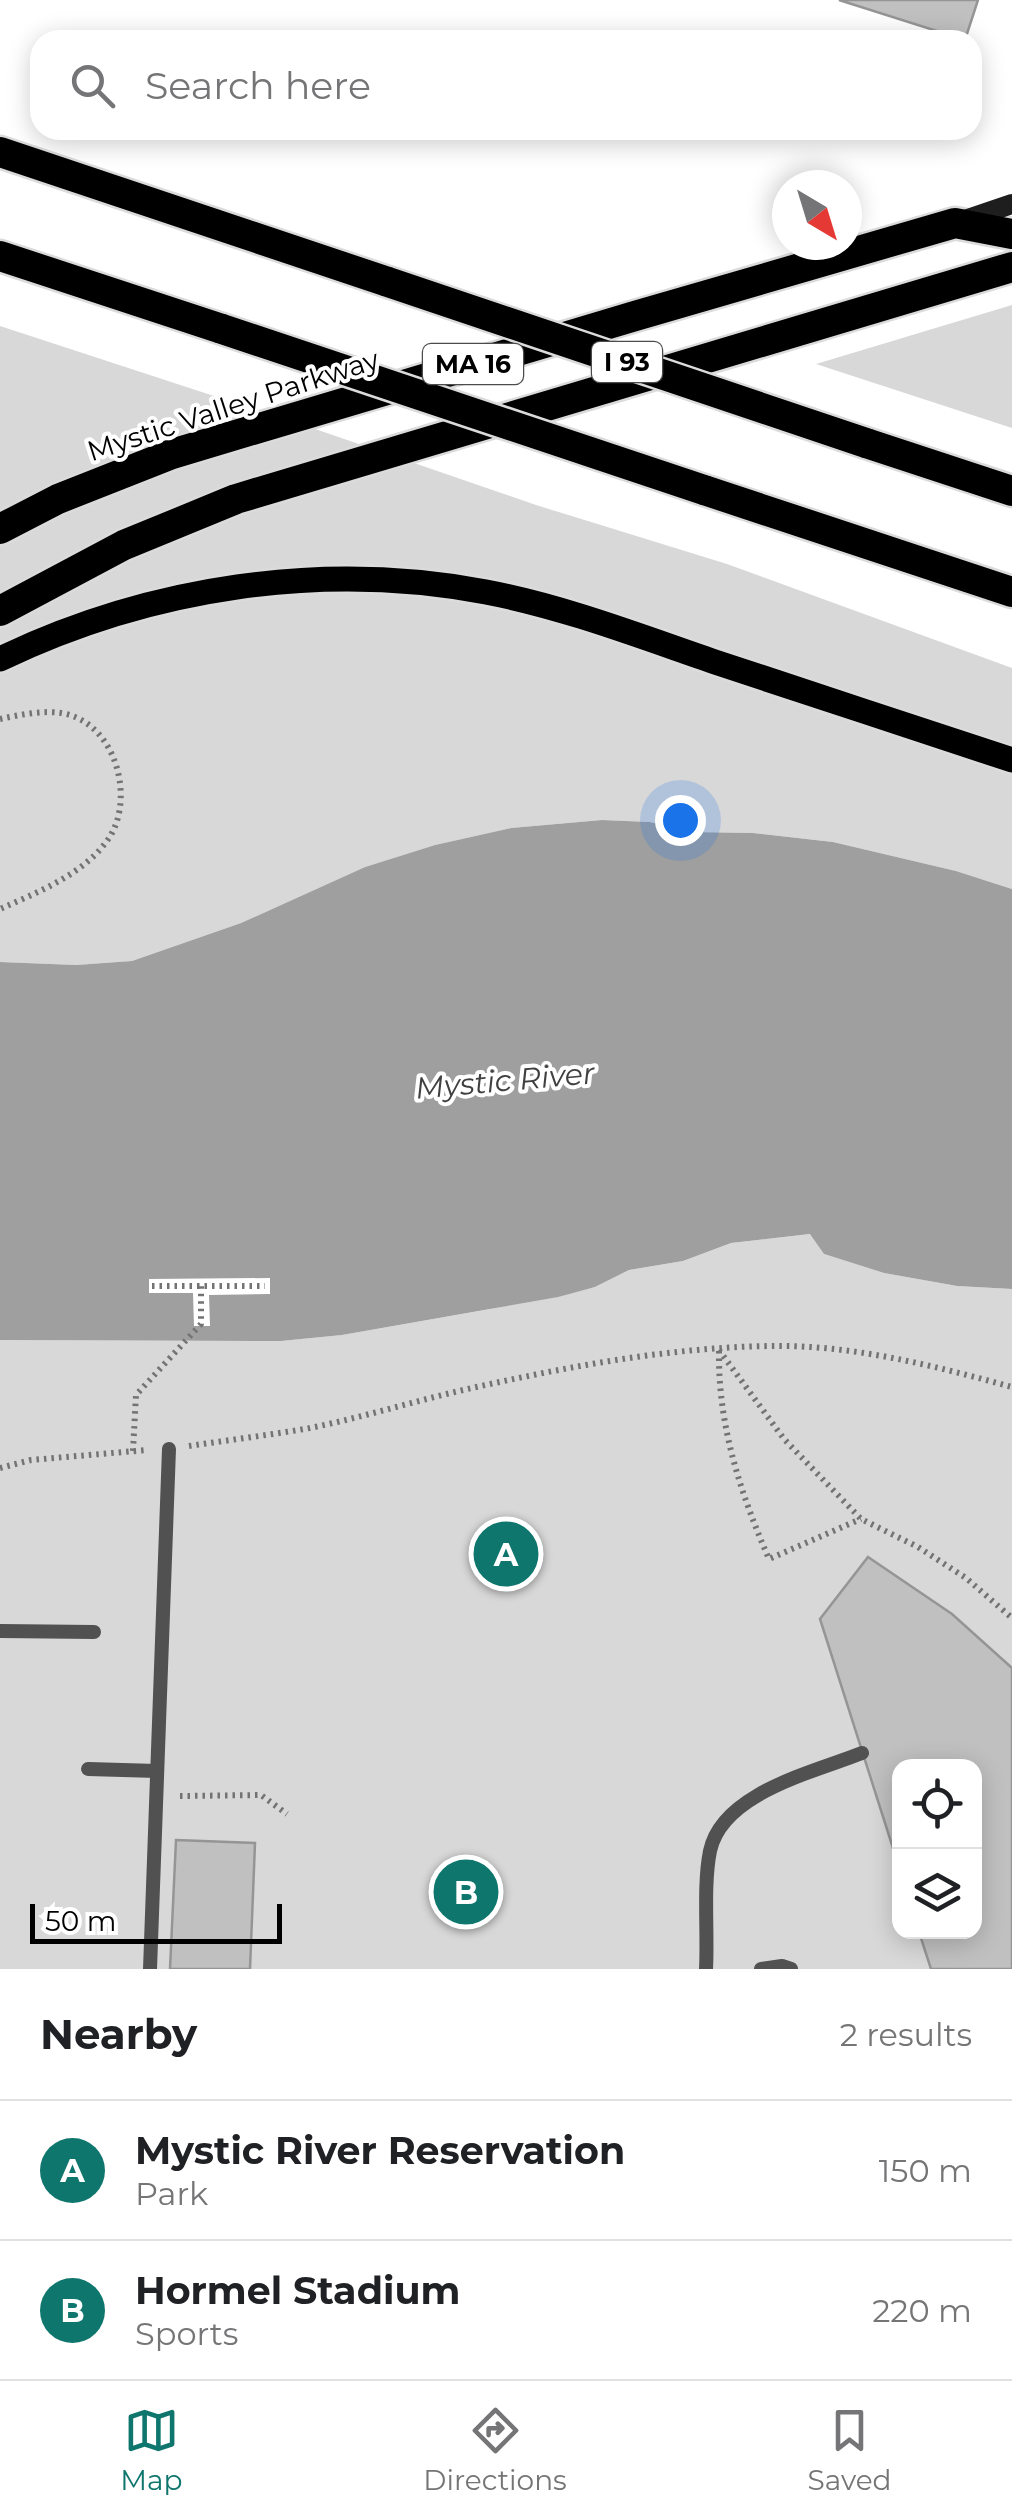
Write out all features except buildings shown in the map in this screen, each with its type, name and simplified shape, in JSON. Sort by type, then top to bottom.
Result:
[{"type":"highway","name":"I 93","points":[[0,152],[1012,491]]},
{"type":"highway","name":"Mystic Valley Parkway","points":[[0,529],[58,499],[172,454],[955,223],[1012,234]]},
{"type":"highway","points":[[0,256],[1012,592]]},
{"type":"highway","points":[[0,611],[124,544],[236,500],[1012,267]]},
{"type":"main road","points":[[955,223],[1012,204]]},
{"type":"main road","points":[[0,658],[96,618],[204,592],[308,581],[423,583],[488,592],[574,615],[1012,760]]},
{"type":"lane","points":[[150,1969],[169,1450]]},
{"type":"lane","points":[[0,1632],[94,1632]]},
{"type":"lane","points":[[706,1969],[710,1852],[726,1817],[769,1790],[862,1753]]},
{"type":"lane","points":[[88,1769],[158,1771]]},
{"type":"lane","points":[[760,1969],[791,1969]]},
{"type":"path","points":[[0,719],[62,713],[82,720],[113,755],[121,789],[120,817],[107,840],[79,868],[0,909]]},
{"type":"path","points":[[152,1286],[265,1286]]},
{"type":"path","points":[[133,1451],[136,1395],[201,1324],[201,1286]]},
{"type":"path","points":[[0,1468],[31,1460],[169,1450],[311,1428],[472,1388],[613,1360],[719,1350],[775,1346],[853,1353],[926,1364],[1012,1388]]},
{"type":"path","points":[[719,1350],[784,1439],[861,1519],[918,1547],[966,1578],[1012,1618]]},
{"type":"path","points":[[719,1350],[718,1390],[726,1434],[747,1508],[769,1559],[861,1519]]},
{"type":"path","points":[[156,1796],[261,1795],[287,1814]]},
{"type":"shaded area","points":[[1012,305],[1012,428],[816,364]]},
{"type":"shaded area","points":[[0,326],[536,505],[727,564],[1012,668],[1012,889],[956,871],[833,842],[753,833],[691,832],[650,822],[602,820],[511,828],[435,845],[365,867],[241,923],[132,961],[76,965],[0,962]]},
{"type":"shaded area","points":[[811,1234],[824,1254],[884,1273],[957,1286],[1012,1289],[1012,1969],[0,1969],[0,1340],[281,1341],[342,1335],[595,1287],[629,1270],[683,1261],[731,1243]]},
{"type":"water","name":"Mystic River","points":[[602,820],[650,822],[691,832],[753,833],[833,842],[956,871],[1012,889],[1012,1289],[957,1286],[884,1273],[824,1254],[810,1234],[731,1243],[683,1261],[629,1270],[595,1287],[558,1297],[342,1335],[281,1341],[0,1340],[0,962],[76,965],[132,961],[241,923],[365,867],[435,845],[511,828]]},
{"type":"pier","points":[[270,1278],[270,1294],[209,1295],[210,1326],[194,1326],[193,1293],[149,1293],[149,1279]]},
{"type":"place","name":"Mystic River Reservation","points":[[506,1554]]},
{"type":"place","name":"Hormel Stadium","points":[[466,1892]]}]
